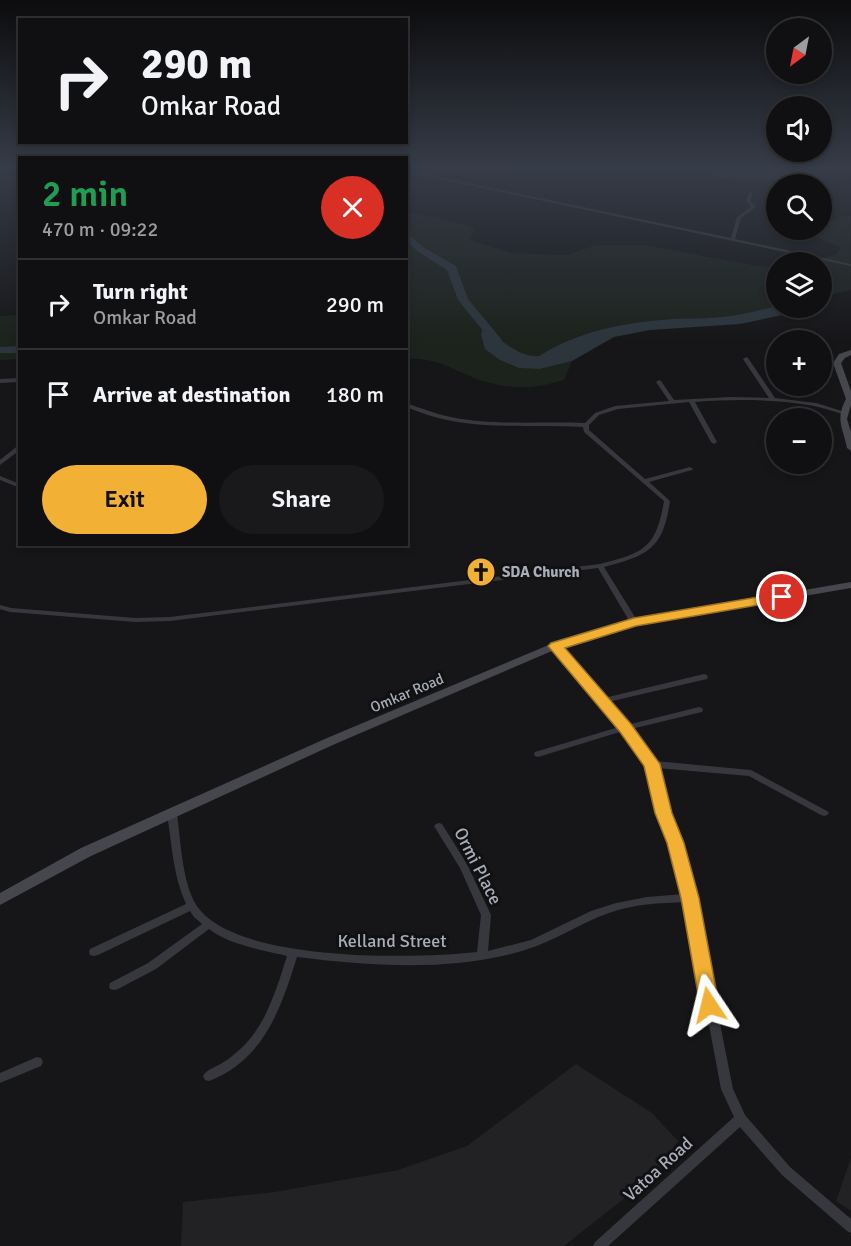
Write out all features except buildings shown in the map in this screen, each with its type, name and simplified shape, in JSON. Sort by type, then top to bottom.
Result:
[{"type":"street","points":[[666,225],[851,265]]},
{"type":"street","points":[[733,239],[737,225]]},
{"type":"street","points":[[851,352],[842,356],[837,363],[850,399],[842,412],[843,425],[851,444]]},
{"type":"street","points":[[746,359],[772,398]]},
{"type":"street","points":[[0,381],[18,380]]},
{"type":"street","points":[[659,382],[673,403]]},
{"type":"street","points":[[408,406],[455,421],[501,425],[586,425],[597,414],[617,407],[772,398],[822,405],[842,412]]},
{"type":"street","points":[[692,402],[714,442]]},
{"type":"street","points":[[0,607],[124,620],[170,619],[600,566],[641,555],[650,548],[659,531],[666,515],[667,501],[592,437],[586,431],[586,425]]},
{"type":"street","points":[[0,463],[18,448]]},
{"type":"street","points":[[645,481],[690,469]]},
{"type":"street","points":[[0,478],[18,485]]},
{"type":"street","points":[[600,566],[634,622]]},
{"type":"street","name":"Omkar Road","points":[[0,900],[86,852],[331,741],[555,646],[634,622],[851,585]]},
{"type":"street","points":[[555,646],[625,728],[652,764],[664,813],[690,898],[727,1089],[741,1119],[786,1172],[851,1227]]},
{"type":"street","points":[[601,700],[704,678]]},
{"type":"street","points":[[538,754],[625,728],[699,710]]},
{"type":"street","points":[[652,764],[751,773],[824,813]]},
{"type":"street","name":"Kelland Street","points":[[172,813],[182,878],[192,906],[208,925],[249,943],[293,953],[356,959],[482,956],[525,946],[564,931],[604,910],[646,899],[690,898]]},
{"type":"street","name":"Ormi Place","points":[[439,826],[464,867],[486,915],[482,956]]},
{"type":"street","points":[[94,952],[192,906]]},
{"type":"street","points":[[114,986],[152,966],[208,925]]},
{"type":"street","points":[[208,1076],[227,1068],[253,1046],[268,1021],[293,953]]},
{"type":"street","points":[[0,1078],[37,1062]]},
{"type":"street","name":"Vatoa Road","points":[[599,1246],[741,1119]]},
{"type":"shaded area","points":[[408,225],[465,225],[474,228],[470,240],[511,253],[567,255],[596,245],[645,245],[766,266],[766,309],[723,318],[672,319],[620,325],[570,340],[539,356],[524,354],[505,343],[540,369],[572,361],[564,380],[554,383],[519,387],[501,385],[480,380],[430,360],[408,359]]},
{"type":"shaded area","points":[[832,225],[850,225],[851,290],[832,294],[832,255],[837,254],[840,247],[823,240],[832,240]]},
{"type":"shaded area","points":[[766,309],[766,318],[768,318],[740,324],[650,330],[614,337],[572,361],[540,369],[519,368],[500,360],[485,349],[481,335],[483,327],[517,351],[539,356],[570,340],[620,325],[744,314]]},
{"type":"shaded area","points":[[18,315],[18,359],[0,360],[0,316]]},
{"type":"shaded area","points":[[576,1064],[652,1113],[678,1141],[659,1171],[564,1246],[181,1246],[183,1202],[275,1192],[398,1170],[467,1146]]},
{"type":"shaded area","points":[[851,1158],[851,1211],[836,1201]]},
{"type":"waterway","points":[[408,237],[420,249],[452,268],[463,300],[498,342]]},
{"type":"waterway","points":[[0,350],[18,349]]},
{"type":"place","name":"SDA Church","points":[[481,572]]},
{"type":"route","points":[[709,1005],[690,898],[664,813],[652,764],[625,728],[555,646],[634,622],[782,597]]}]
